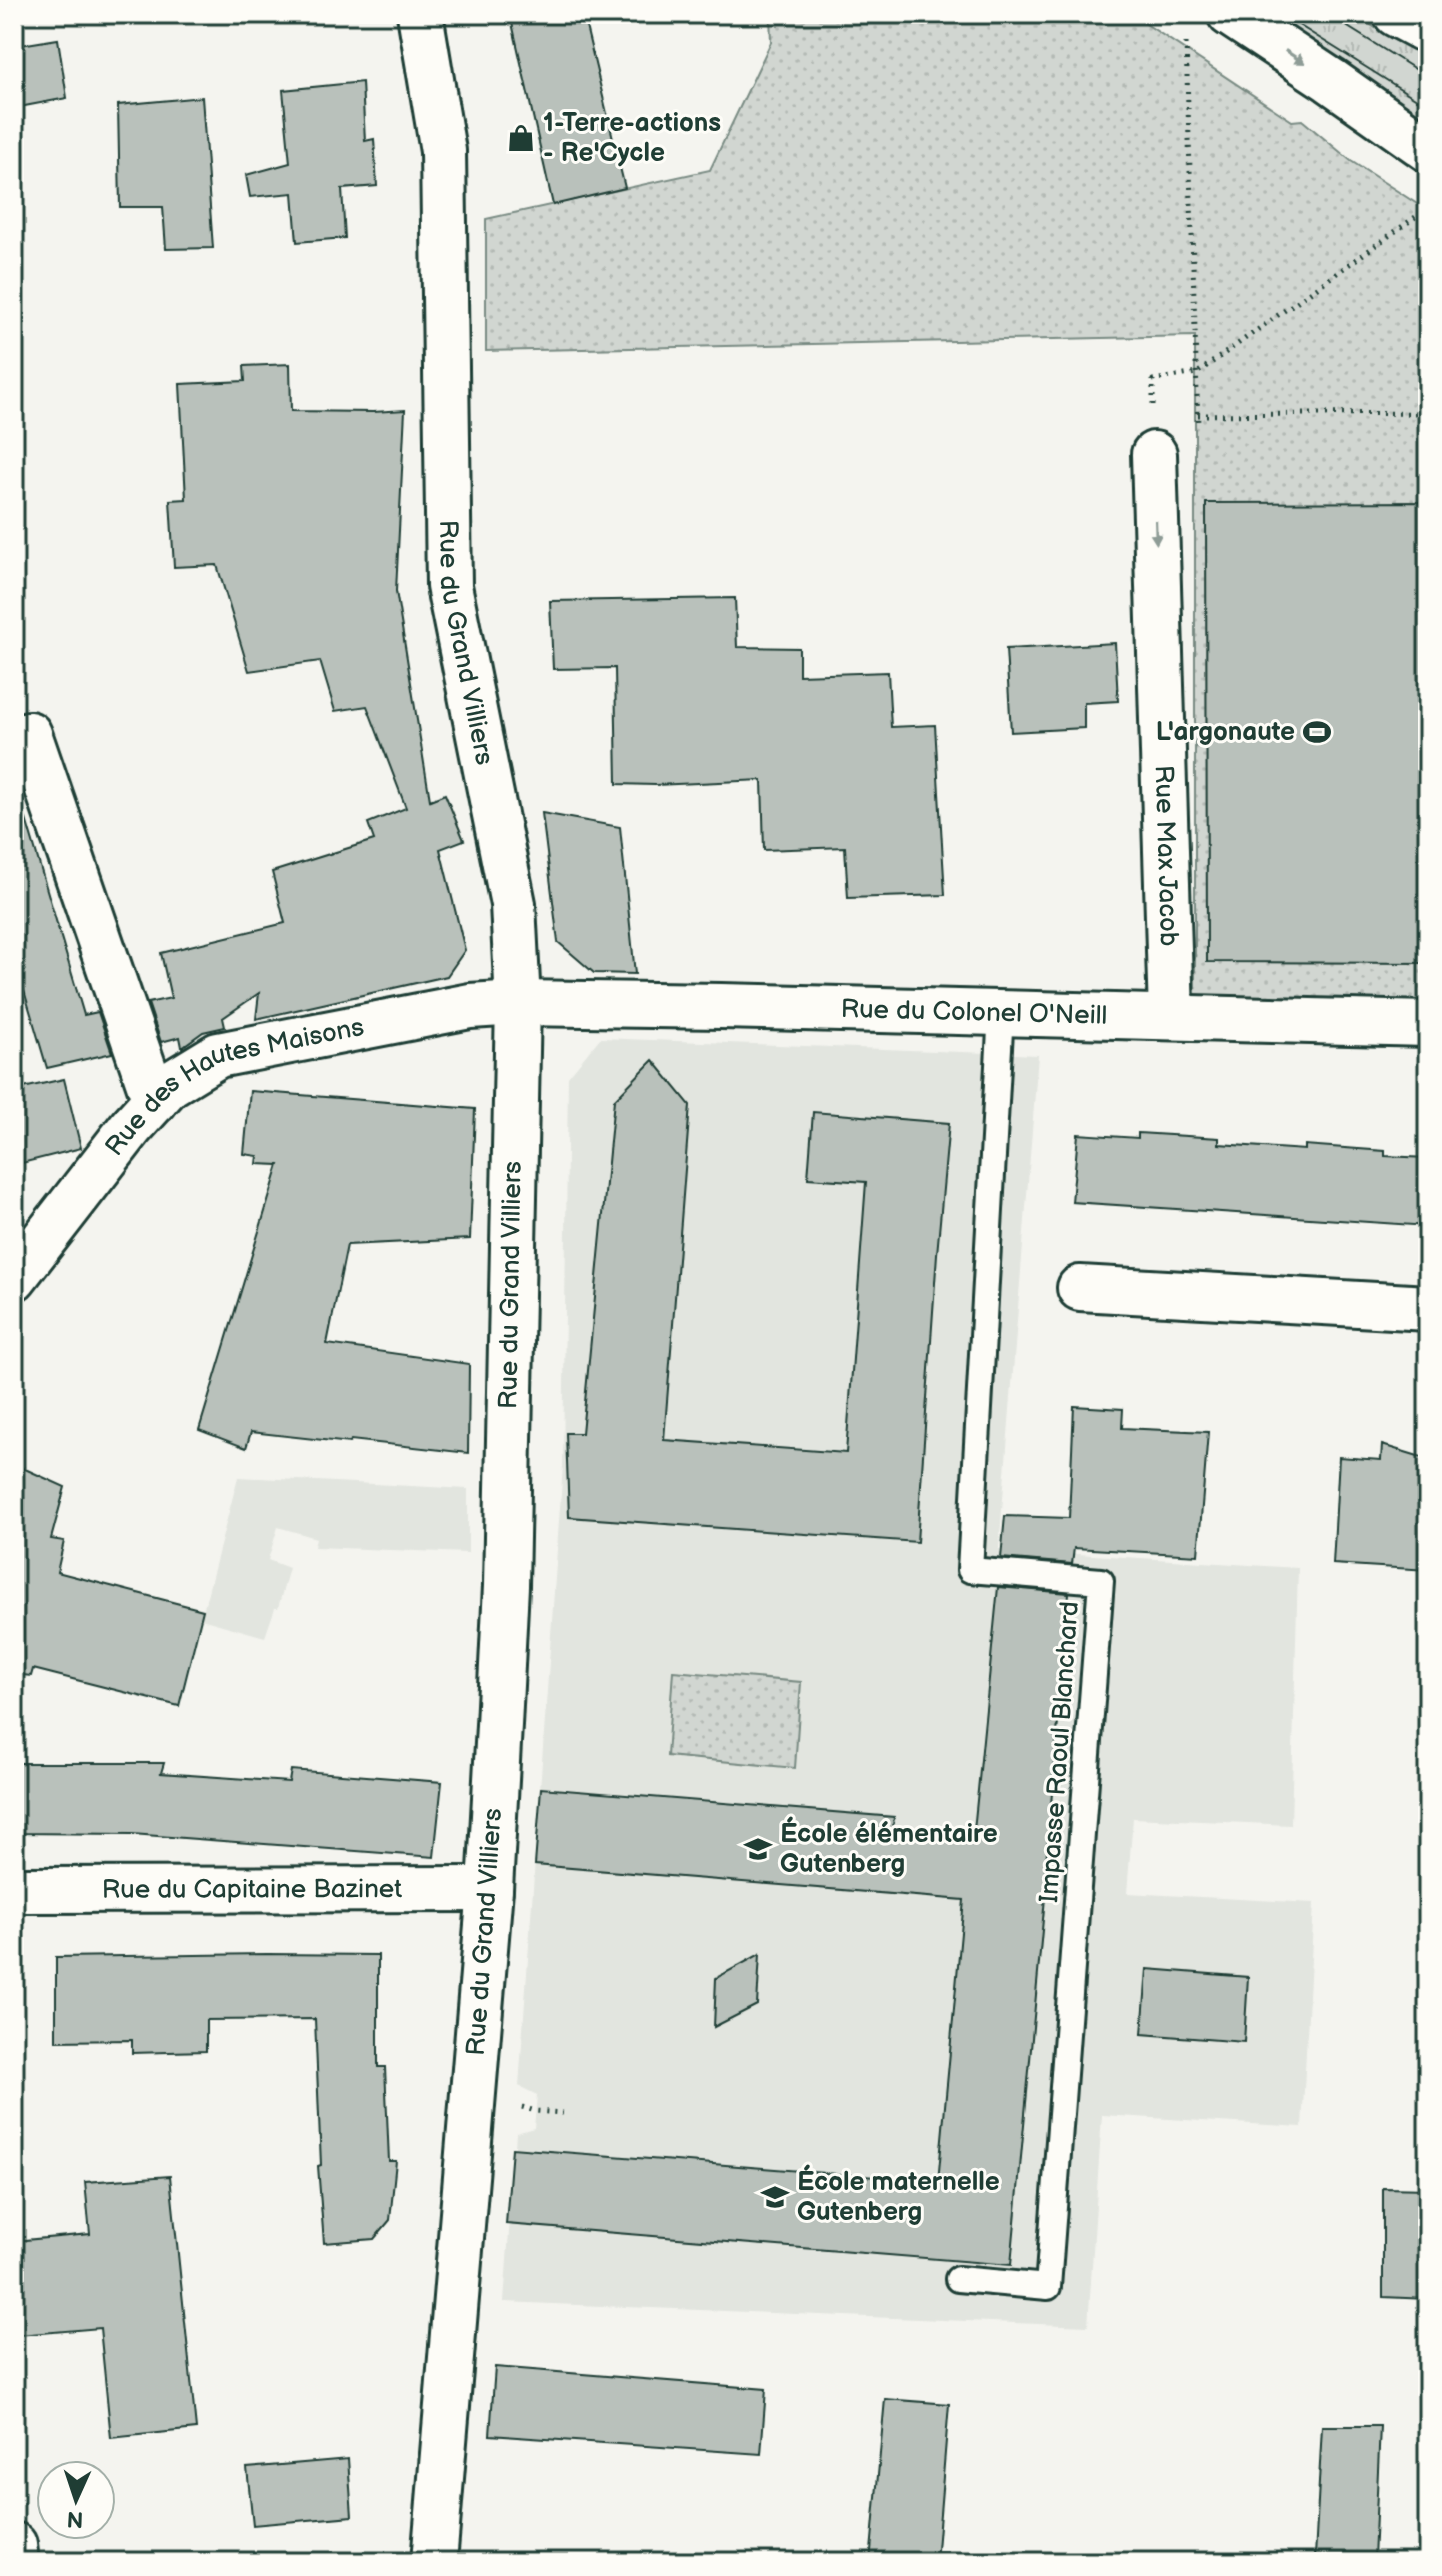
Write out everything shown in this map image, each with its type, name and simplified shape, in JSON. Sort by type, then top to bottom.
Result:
[{"type":"street","name":"Rue du Grand Villiers","points":[[420,14],[443,151],[449,586],[513,904],[518,1003],[506,1586],[490,1889],[434,2562]]},
{"type":"street","points":[[1230,14],[1428,149]]},
{"type":"street","points":[[1396,14],[1428,31]]},
{"type":"street","name":"Rue Max Jacob","points":[[1154,454],[1171,1016]]},
{"type":"street","points":[[29,734],[155,1101]]},
{"type":"street","name":"Rue du Colonel O'Neill","points":[[518,1003],[1428,1024]]},
{"type":"street","name":"Rue des Hautes Maisons","points":[[14,1278],[131,1127],[169,1085],[218,1055],[470,1006],[518,1003]]},
{"type":"street","points":[[1080,1288],[1428,1308]]},
{"type":"street","name":"Rue du Capitaine Bazinet","points":[[14,1890],[490,1889]]},
{"type":"street","points":[[14,2545],[16,2562]]},
{"type":"lane","name":"Impasse Raoul Blanchard","points":[[958,2279],[1048,2287],[1101,1581],[970,1570],[1001,1012]]},
{"type":"path","points":[[1186,33],[1198,415],[1428,413]]},
{"type":"path","points":[[1153,380],[1197,373],[1428,208]]},
{"type":"path","points":[[510,2103],[535,2111],[563,2113]]},
{"type":"shaded area","name":"École élémentaire Gutenberg","points":[[600,1038],[1038,1055],[999,1549],[1298,1568],[1291,1825],[1133,1818],[1127,1893],[1314,1903],[1302,2127],[1102,2115],[1088,2326],[504,2302],[516,2133],[534,2128],[537,2095],[519,2086],[563,1465],[568,1077]]},
{"type":"shaded area","points":[[238,1477],[468,1489],[468,1553],[314,1547],[316,1538],[278,1527],[268,1560],[289,1568],[278,1608],[275,1608],[265,1637],[201,1619]]},
{"type":"green space","points":[[770,14],[1131,14],[1292,121],[1302,120],[1351,161],[1428,211],[1428,1006],[1195,995],[1195,336],[486,351],[486,219],[710,170],[771,42]]},
{"type":"green space","points":[[1257,14],[1354,14],[1394,40],[1428,54],[1428,131]]},
{"type":"green space","points":[[673,1671],[801,1682],[795,1768],[667,1756]]},
{"type":"building","points":[[510,14],[583,14],[625,188],[553,205]]},
{"type":"building","points":[[58,39],[67,98],[14,108],[14,46]]},
{"type":"building","points":[[362,82],[365,141],[374,139],[377,186],[342,189],[345,238],[297,242],[293,193],[250,197],[246,175],[290,163],[283,90]]},
{"type":"building","points":[[202,97],[213,248],[166,249],[163,207],[120,207],[118,105]]},
{"type":"building","points":[[290,364],[291,411],[405,410],[396,591],[430,800],[445,794],[464,840],[440,849],[465,950],[447,976],[256,1019],[259,993],[223,1018],[225,1027],[203,1032],[182,1047],[180,1037],[161,1042],[148,1003],[171,998],[161,953],[285,923],[272,872],[374,840],[368,823],[406,808],[367,706],[335,711],[320,661],[249,671],[217,565],[174,567],[170,500],[186,499],[180,384],[245,381],[244,366]]},
{"type":"building","name":"L'argonaute","points":[[1428,502],[1428,963],[1207,962],[1206,503]]},
{"type":"building","points":[[735,598],[737,647],[799,648],[799,675],[888,672],[891,727],[935,725],[945,895],[848,898],[845,847],[764,850],[762,780],[617,784],[615,668],[553,669],[550,601]]},
{"type":"building","points":[[1115,643],[1118,701],[1084,703],[1084,728],[1011,732],[1006,649]]},
{"type":"building","points":[[542,813],[620,827],[635,974],[594,973],[558,942]]},
{"type":"building","points":[[26,819],[84,1015],[98,1012],[112,1053],[47,1068],[14,957],[14,821]]},
{"type":"building","points":[[653,1060],[690,1105],[664,1440],[846,1453],[866,1182],[808,1178],[813,1112],[949,1123],[917,1542],[569,1517],[566,1433],[582,1433],[614,1100]]},
{"type":"building","points":[[64,1079],[81,1148],[14,1165],[14,1090]]},
{"type":"building","points":[[250,1091],[475,1109],[470,1239],[347,1245],[327,1344],[469,1364],[468,1453],[251,1432],[246,1448],[199,1430],[279,1165],[257,1164],[258,1156],[244,1154]]},
{"type":"building","points":[[1138,1133],[1219,1138],[1219,1144],[1305,1150],[1305,1145],[1385,1151],[1385,1156],[1428,1158],[1428,1226],[1072,1202],[1078,1134],[1138,1138]]},
{"type":"building","points":[[1074,1406],[1123,1409],[1122,1428],[1208,1432],[1198,1555],[1074,1548],[1072,1564],[1001,1558],[1005,1516],[1069,1518]]},
{"type":"building","points":[[1382,1445],[1428,1459],[1428,1570],[1333,1564],[1339,1457],[1381,1460]]},
{"type":"building","points":[[14,1464],[65,1487],[51,1539],[64,1541],[57,1572],[203,1610],[179,1706],[33,1669],[31,1676],[14,1674]]},
{"type":"building","points":[[998,1587],[1069,1593],[1047,1876],[1011,2265],[506,2224],[512,2148],[938,2182],[964,1900],[535,1865],[541,1788],[894,1817],[892,1834],[973,1841]]},
{"type":"building","points":[[14,1763],[164,1763],[161,1773],[289,1782],[291,1770],[442,1782],[434,1857],[132,1834],[14,1833]]},
{"type":"building","points":[[760,1954],[757,2005],[714,2027],[716,1978]]},
{"type":"building","points":[[378,1955],[378,2067],[385,2067],[389,2161],[396,2161],[390,2220],[374,2239],[324,2243],[318,2166],[321,2165],[315,2019],[206,2020],[206,2051],[132,2053],[132,2040],[56,2041],[56,1957]]},
{"type":"building","points":[[1147,1969],[1248,1977],[1244,2042],[1142,2034]]},
{"type":"building","points":[[170,2176],[196,2429],[111,2438],[100,2328],[19,2335],[19,2330],[14,2331],[14,2241],[90,2234],[85,2182]]},
{"type":"building","points":[[1383,2188],[1428,2189],[1428,2299],[1383,2297]]},
{"type":"building","points":[[495,2367],[766,2389],[761,2454],[490,2435]]},
{"type":"building","points":[[885,2399],[949,2404],[936,2562],[870,2562]]},
{"type":"building","points":[[1322,2426],[1380,2426],[1374,2559],[1315,2557]]},
{"type":"building","points":[[348,2459],[352,2516],[253,2525],[247,2468]]},
{"type":"tram line","points":[[1281,14],[1428,106]]},
{"type":"tram line","points":[[1327,14],[1428,77]]},
{"type":"place","name":"1-Terre-actions - Re'Cycle","points":[[521,138]]},
{"type":"place","name":"L'argonaute","points":[[1317,732]]},
{"type":"place","name":"École élémentaire Gutenberg","points":[[758,1849]]},
{"type":"place","name":"École maternelle Gutenberg","points":[[775,2197]]}]
